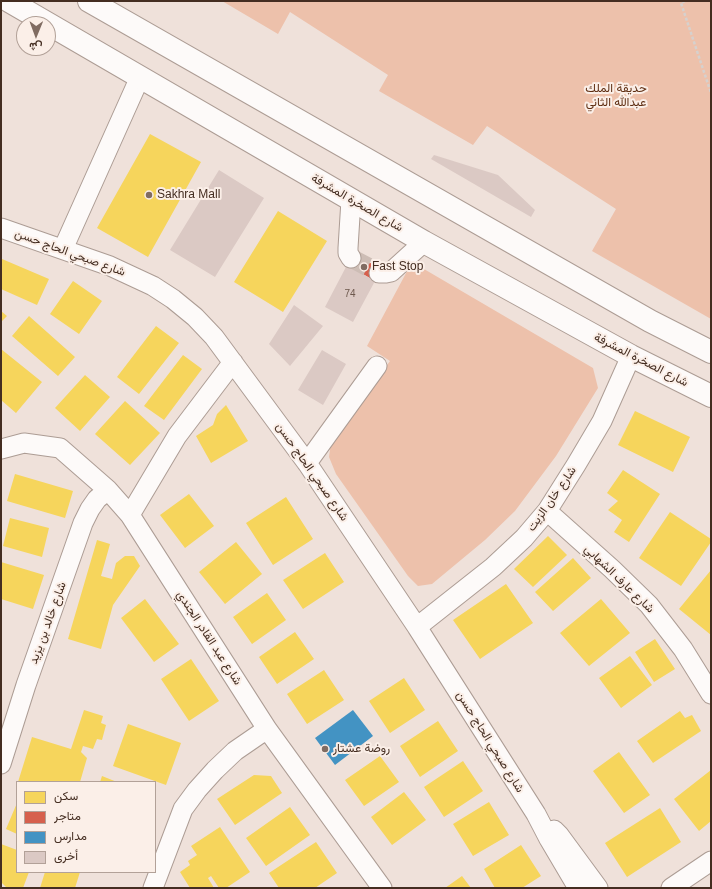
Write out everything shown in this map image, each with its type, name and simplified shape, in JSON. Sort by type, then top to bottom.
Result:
[{"type":"main road","name":"شارع الصخرة المشرفة","points":[[9,1],[424,242],[631,356],[711,396]]},
{"type":"main road","points":[[89,1],[650,322],[711,352]]},
{"type":"street","points":[[63,249],[140,77]]},
{"type":"street","points":[[351,200],[348,248],[348,253],[351,258]]},
{"type":"street","name":"شارع صبحي الحاج حسن","points":[[1,228],[110,266],[153,286],[173,298],[195,317],[214,337],[307,463],[417,627],[536,814],[578,888]]},
{"type":"street","points":[[379,273],[391,272],[424,242]]},
{"type":"street","name":"شارع خان الزيت","points":[[417,627],[493,567],[524,538],[546,510],[576,465],[602,421],[631,356]]},
{"type":"street","points":[[130,515],[178,436],[232,362]]},
{"type":"street","points":[[307,463],[377,366]]},
{"type":"street","name":"شارع عبد القادر الجندي","points":[[1,448],[24,443],[60,448],[108,490],[130,515],[267,729],[382,888]]},
{"type":"street","name":"شارع خالد بن يزيد","points":[[1,764],[26,685],[83,523],[97,499],[108,490]]},
{"type":"street","name":"شارع عارف الشهابي","points":[[546,510],[612,569],[649,605],[683,649],[711,694]]},
{"type":"street","points":[[153,888],[183,809],[192,796],[215,770],[235,751],[267,729]]},
{"type":"street","name":"شارع صبحي الحاج حسن","points":[[536,814],[560,835],[598,888]]},
{"type":"street","points":[[671,888],[711,861]]},
{"type":"path","points":[[685,1],[681,3],[711,93]]},
{"type":"green space","name":"حديقة الملك عبدالله الثاني","points":[[222,1],[711,1],[711,319],[592,251],[616,209],[487,126],[473,145],[379,91],[388,75],[290,12],[278,34]]},
{"type":"green space","points":[[412,262],[593,368],[598,388],[556,456],[515,511],[485,540],[432,584],[418,586],[408,576],[336,474],[329,457],[331,442],[390,361],[367,346]]},
{"type":"building: سكن","name":"Sakhra Mall","points":[[150,134],[201,162],[148,257],[97,228]]},
{"type":"building: سكن","points":[[278,211],[327,241],[283,312],[234,282]]},
{"type":"building: سكن","points":[[2,259],[49,279],[37,305],[1,289]]},
{"type":"building: سكن","points":[[73,281],[102,301],[79,334],[50,314]]},
{"type":"building: سكن","points":[[1,311],[7,316],[1,322]]},
{"type":"building: سكن","points":[[29,316],[75,357],[58,376],[12,336]]},
{"type":"building: سكن","points":[[156,326],[179,343],[139,394],[117,377]]},
{"type":"building: سكن","points":[[1,349],[42,382],[16,413],[1,400]]},
{"type":"building: سكن","points":[[183,355],[202,369],[164,420],[144,406]]},
{"type":"building: سكن","points":[[85,375],[110,397],[80,431],[55,408]]},
{"type":"building: سكن","points":[[125,401],[160,433],[130,465],[95,434]]},
{"type":"building: سكن","points":[[226,405],[248,441],[211,463],[196,436],[213,425],[217,414]]},
{"type":"building: سكن","points":[[635,411],[690,437],[673,472],[618,445]]},
{"type":"building: سكن","points":[[623,470],[660,494],[629,542],[614,532],[622,520],[608,510],[618,501],[607,493]]},
{"type":"building: سكن","points":[[15,474],[73,491],[65,518],[7,501]]},
{"type":"building: سكن","points":[[189,494],[214,526],[185,548],[160,515]]},
{"type":"building: سكن","points":[[286,497],[313,539],[273,565],[246,523]]},
{"type":"building: سكن","points":[[670,512],[711,539],[711,542],[681,586],[639,558]]},
{"type":"building: سكن","points":[[10,518],[49,528],[42,557],[3,546]]},
{"type":"building: سكن","points":[[548,536],[567,555],[533,587],[514,569]]},
{"type":"building: سكن","points":[[97,540],[110,544],[101,576],[112,579],[116,563],[125,556],[134,556],[140,566],[113,605],[101,649],[68,639]]},
{"type":"building: سكن","points":[[236,542],[262,574],[225,604],[199,572]]},
{"type":"building: سكن","points":[[325,553],[344,582],[303,609],[283,580]]},
{"type":"building: سكن","points":[[573,558],[591,578],[553,611],[535,592]]},
{"type":"building: سكن","points":[[1,562],[44,575],[33,609],[1,599]]},
{"type":"building: سكن","points":[[711,570],[711,635],[679,609]]},
{"type":"building: سكن","points":[[506,584],[533,623],[480,659],[453,620]]},
{"type":"building: سكن","points":[[267,593],[286,620],[252,644],[233,617]]},
{"type":"building: سكن","points":[[145,599],[179,644],[154,662],[121,618]]},
{"type":"building: سكن","points":[[601,599],[630,633],[589,666],[560,633]]},
{"type":"building: سكن","points":[[295,632],[314,659],[277,684],[259,657]]},
{"type":"building: سكن","points":[[655,639],[675,669],[654,682],[635,652]]},
{"type":"building: سكن","points":[[630,656],[652,685],[621,708],[599,678]]},
{"type":"building: سكن","points":[[191,659],[219,701],[189,721],[161,679]]},
{"type":"building: سكن","points":[[324,670],[344,700],[307,724],[287,694]]},
{"type":"building: سكن","points":[[404,678],[425,710],[390,733],[369,701]]},
{"type":"building: سكن","points":[[84,710],[103,716],[101,723],[106,725],[102,740],[97,739],[93,749],[83,746],[81,752],[87,758],[80,781],[18,781],[32,737],[71,749]]},
{"type":"building: سكن","points":[[680,711],[685,718],[692,715],[701,731],[653,763],[637,741]]},
{"type":"building: سكن","points":[[438,721],[458,751],[420,777],[400,746]]},
{"type":"building: سكن","points":[[128,724],[181,743],[166,785],[113,766]]},
{"type":"building: سكن","points":[[619,752],[650,795],[624,813],[593,771]]},
{"type":"building: سكن","points":[[380,756],[399,782],[364,806],[345,780]]},
{"type":"building: سكن","points":[[463,761],[483,791],[444,817],[424,787]]},
{"type":"building: سكن","points":[[711,770],[711,821],[699,831],[674,799]]},
{"type":"building: سكن","points":[[254,775],[271,776],[282,793],[235,825],[217,799]]},
{"type":"building: سكن","points":[[102,776],[114,781],[100,781]]},
{"type":"building: سكن","points":[[404,792],[426,820],[392,845],[371,817]]},
{"type":"building: سكن","points":[[489,802],[509,835],[473,856],[453,824]]},
{"type":"building: سكن","points":[[16,805],[16,834],[6,829]]},
{"type":"building: سكن","points":[[290,807],[310,835],[266,866],[246,838]]},
{"type":"building: سكن","points":[[660,808],[681,842],[627,877],[605,843]]},
{"type":"building: سكن","points":[[220,827],[250,872],[226,888],[219,888],[211,876],[208,878],[214,888],[190,888],[180,872],[190,865],[188,861],[197,855],[191,846]]},
{"type":"building: سكن","points":[[316,842],[337,873],[315,888],[279,888],[269,873]]},
{"type":"building: سكن","points":[[1,844],[16,850],[16,873],[29,873],[23,888],[7,888],[1,882]]},
{"type":"building: سكن","points":[[521,845],[541,876],[522,888],[495,888],[484,869]]},
{"type":"building: سكن","points":[[45,873],[80,873],[75,888],[40,888]]},
{"type":"building: سكن","points":[[462,876],[471,888],[445,888]]},
{"type":"building: متاجر","name":"Fast Stop","points":[[353,254],[382,269],[375,281],[347,265]]},
{"type":"building: مدارس","points":[[353,710],[373,736],[335,765],[315,738]]},
{"type":"building: أخرى","points":[[434,155],[498,175],[535,210],[531,217],[431,159]]},
{"type":"building: أخرى","points":[[219,170],[264,198],[215,277],[170,250]]},
{"type":"building: أخرى","points":[[347,265],[375,281],[353,322],[325,307]]},
{"type":"building: أخرى","points":[[294,305],[323,326],[290,366],[269,344]]},
{"type":"building: أخرى","points":[[322,350],[346,364],[323,405],[298,390]]},
{"type":"tunnel","points":[[351,258],[379,273]]},
{"type":"place","name":"Sakhra Mall","points":[[149,195]]},
{"type":"place","name":"Fast Stop","points":[[364,267]]},
{"type":"place","name":"روضة عشتار","points":[[325,749]]}]
